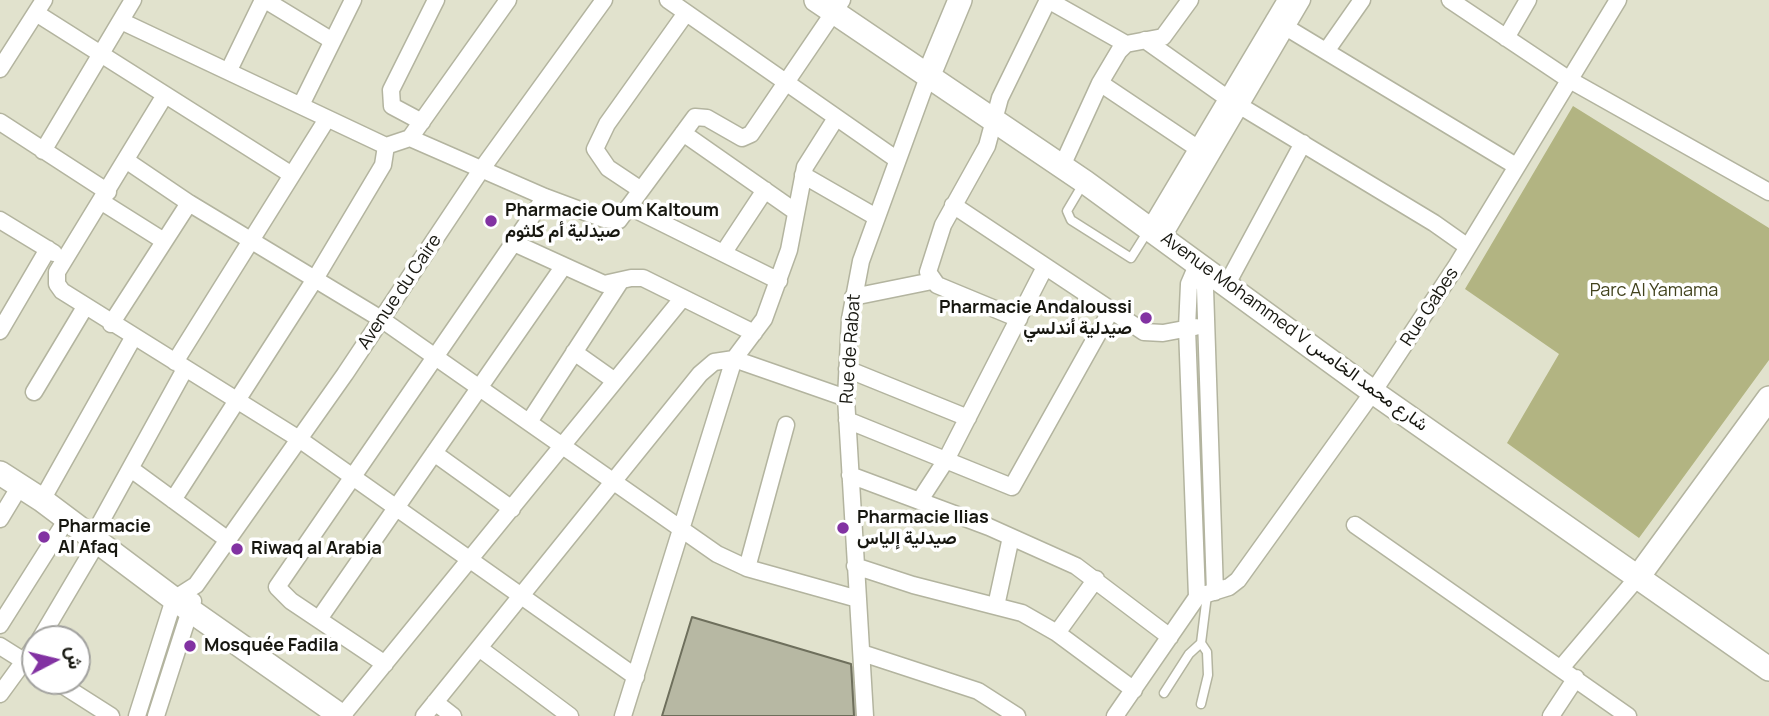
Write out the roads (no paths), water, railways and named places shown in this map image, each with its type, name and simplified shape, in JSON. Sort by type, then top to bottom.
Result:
[{"type":"main road","name":"Rue de Rabat","points":[[928,77],[960,0]]},
{"type":"main road","name":"Avenue Mohammed V شارع محمد الخامس","points":[[830,4],[928,77],[1085,182],[1373,392],[1769,669]]},
{"type":"main road","points":[[1639,577],[1769,398]]},
{"type":"main road","points":[[0,473],[42,500],[183,605],[342,716]]},
{"type":"street","points":[[43,151],[133,0]]},
{"type":"street","points":[[229,71],[264,0],[331,40]]},
{"type":"street","points":[[301,105],[353,0]]},
{"type":"street","points":[[422,122],[392,106],[391,90],[436,0]]},
{"type":"street","points":[[121,21],[386,146],[410,138],[508,0]]},
{"type":"street","name":"Avenue du Caire","points":[[183,605],[381,320],[481,170],[604,0]]},
{"type":"street","points":[[668,0],[896,159]]},
{"type":"street","points":[[932,281],[928,272],[930,262],[953,205],[987,146],[1000,98],[1048,0],[1125,44],[1160,38],[1168,33],[1190,0]]},
{"type":"street","points":[[1281,24],[1286,0]]},
{"type":"street","points":[[1156,233],[1281,24],[1302,0]]},
{"type":"street","points":[[1327,50],[1362,0]]},
{"type":"street","points":[[1450,0],[1568,79],[1769,192]]},
{"type":"street","points":[[1506,38],[1528,0]]},
{"type":"street","name":"Rue Gabes","points":[[1206,595],[1238,580],[1373,392],[1468,247],[1618,0]]},
{"type":"street","points":[[410,138],[545,197],[612,222],[625,216],[695,117],[701,117],[738,137],[747,137],[786,81],[830,4]]},
{"type":"street","points":[[0,69],[40,7],[103,54],[292,175]]},
{"type":"street","points":[[641,190],[608,168],[595,149],[607,124],[686,13]]},
{"type":"street","points":[[1281,24],[1516,166]]},
{"type":"street","points":[[1146,40],[1233,102],[1434,223],[1468,247]]},
{"type":"street","points":[[1062,166],[1100,83],[1125,44]]},
{"type":"street","name":"Rue de Rabat","points":[[865,716],[846,398],[853,297],[876,217],[928,77]]},
{"type":"street","points":[[1100,83],[1197,148]]},
{"type":"street","points":[[165,95],[57,272],[57,284],[62,291],[299,439],[636,677]]},
{"type":"street","points":[[1156,233],[1197,148],[1233,102]]},
{"type":"street","points":[[623,716],[734,359],[764,319],[779,281],[803,175],[814,150],[836,118]]},
{"type":"street","points":[[48,625],[131,469],[180,366],[251,239],[327,119]]},
{"type":"street","points":[[0,122],[164,241]]},
{"type":"street","points":[[683,133],[796,212]]},
{"type":"street","points":[[1227,284],[1303,143]]},
{"type":"street","points":[[173,500],[315,279],[383,165],[386,146]]},
{"type":"street","points":[[127,161],[189,203],[381,320],[717,554],[747,568],[858,599]]},
{"type":"street","points":[[803,175],[876,217]]},
{"type":"street","points":[[724,252],[765,190]]},
{"type":"street","points":[[385,664],[276,587],[545,197]]},
{"type":"street","points":[[111,324],[189,203]]},
{"type":"street","points":[[953,205],[1110,312],[1152,334],[1205,325]]},
{"type":"street","points":[[630,207],[779,281]]},
{"type":"street","points":[[0,220],[65,260]]},
{"type":"street","points":[[513,243],[604,285],[643,278],[681,300],[754,334]]},
{"type":"street","points":[[0,331],[48,249]]},
{"type":"street","points":[[1115,716],[1170,637],[1206,595],[1205,288],[1198,263]]},
{"type":"street","points":[[1198,263],[1189,284],[1187,328],[1206,595]]},
{"type":"street","points":[[319,618],[482,388],[563,267]]},
{"type":"street","points":[[920,500],[946,460],[1045,267]]},
{"type":"street","points":[[853,297],[932,281],[1019,319]]},
{"type":"street","points":[[529,422],[620,282]]},
{"type":"street","points":[[342,716],[681,300]]},
{"type":"street","points":[[34,392],[85,307]]},
{"type":"street","points":[[847,420],[1012,487],[1110,312]]},
{"type":"street","points":[[42,500],[134,338]]},
{"type":"street","points":[[574,352],[615,381]]},
{"type":"street","points":[[424,716],[612,479],[700,374],[714,362],[734,359],[846,398]]},
{"type":"street","points":[[847,369],[968,418]]},
{"type":"street","points":[[747,568],[786,425]]},
{"type":"street","points":[[434,453],[512,509]]},
{"type":"street","points":[[131,469],[228,540]]},
{"type":"street","points":[[850,475],[920,500],[1067,562],[1096,579],[1170,637]]},
{"type":"street","points":[[0,519],[20,486]]},
{"type":"street","points":[[0,625],[67,519]]},
{"type":"street","points":[[1355,525],[1628,716]]},
{"type":"street","points":[[996,606],[1011,537]]},
{"type":"street","points":[[855,566],[913,585],[1022,613],[1057,633],[1134,690]]},
{"type":"street","points":[[1561,668],[1639,577]]},
{"type":"street","points":[[1057,633],[1096,579]]},
{"type":"street","points":[[137,716],[183,605]]},
{"type":"street","points":[[156,716],[180,637],[183,605]]},
{"type":"street","points":[[0,646],[21,659]]},
{"type":"street","points":[[479,648],[570,716]]},
{"type":"street","points":[[862,653],[978,691],[1017,716]]},
{"type":"street","points":[[0,694],[21,674]]},
{"type":"street","points":[[1551,716],[1576,678]]},
{"type":"street","points":[[77,695],[111,716]]},
{"type":"street","points":[[435,702],[453,716]]},
{"type":"lane","points":[[1085,182],[1067,211],[1071,220],[1131,258],[1156,233]]},
{"type":"lane","points":[[1201,704],[1208,675],[1207,652],[1201,642],[1206,595]]},
{"type":"lane","points":[[1164,694],[1189,654],[1201,642]]},
{"type":"place","name":"Pharmacie Oum Kaltoum صيدلية أم كلثوم","points":[[491,221]]},
{"type":"place","name":"Pharmacie Andaloussi صيدلية أندلسي","points":[[1146,318]]},
{"type":"place","name":"Pharmacie Ilias صيدلية إلياس","points":[[843,528]]},
{"type":"place","name":"Pharmacie Al Afaq","points":[[44,537]]},
{"type":"place","name":"Riwaq al Arabia","points":[[237,549]]},
{"type":"place","name":"Mosquée Fadila","points":[[190,646]]},
{"type":"park label","name":"Parc Al Yamama","points":[[1654,291]]}]
